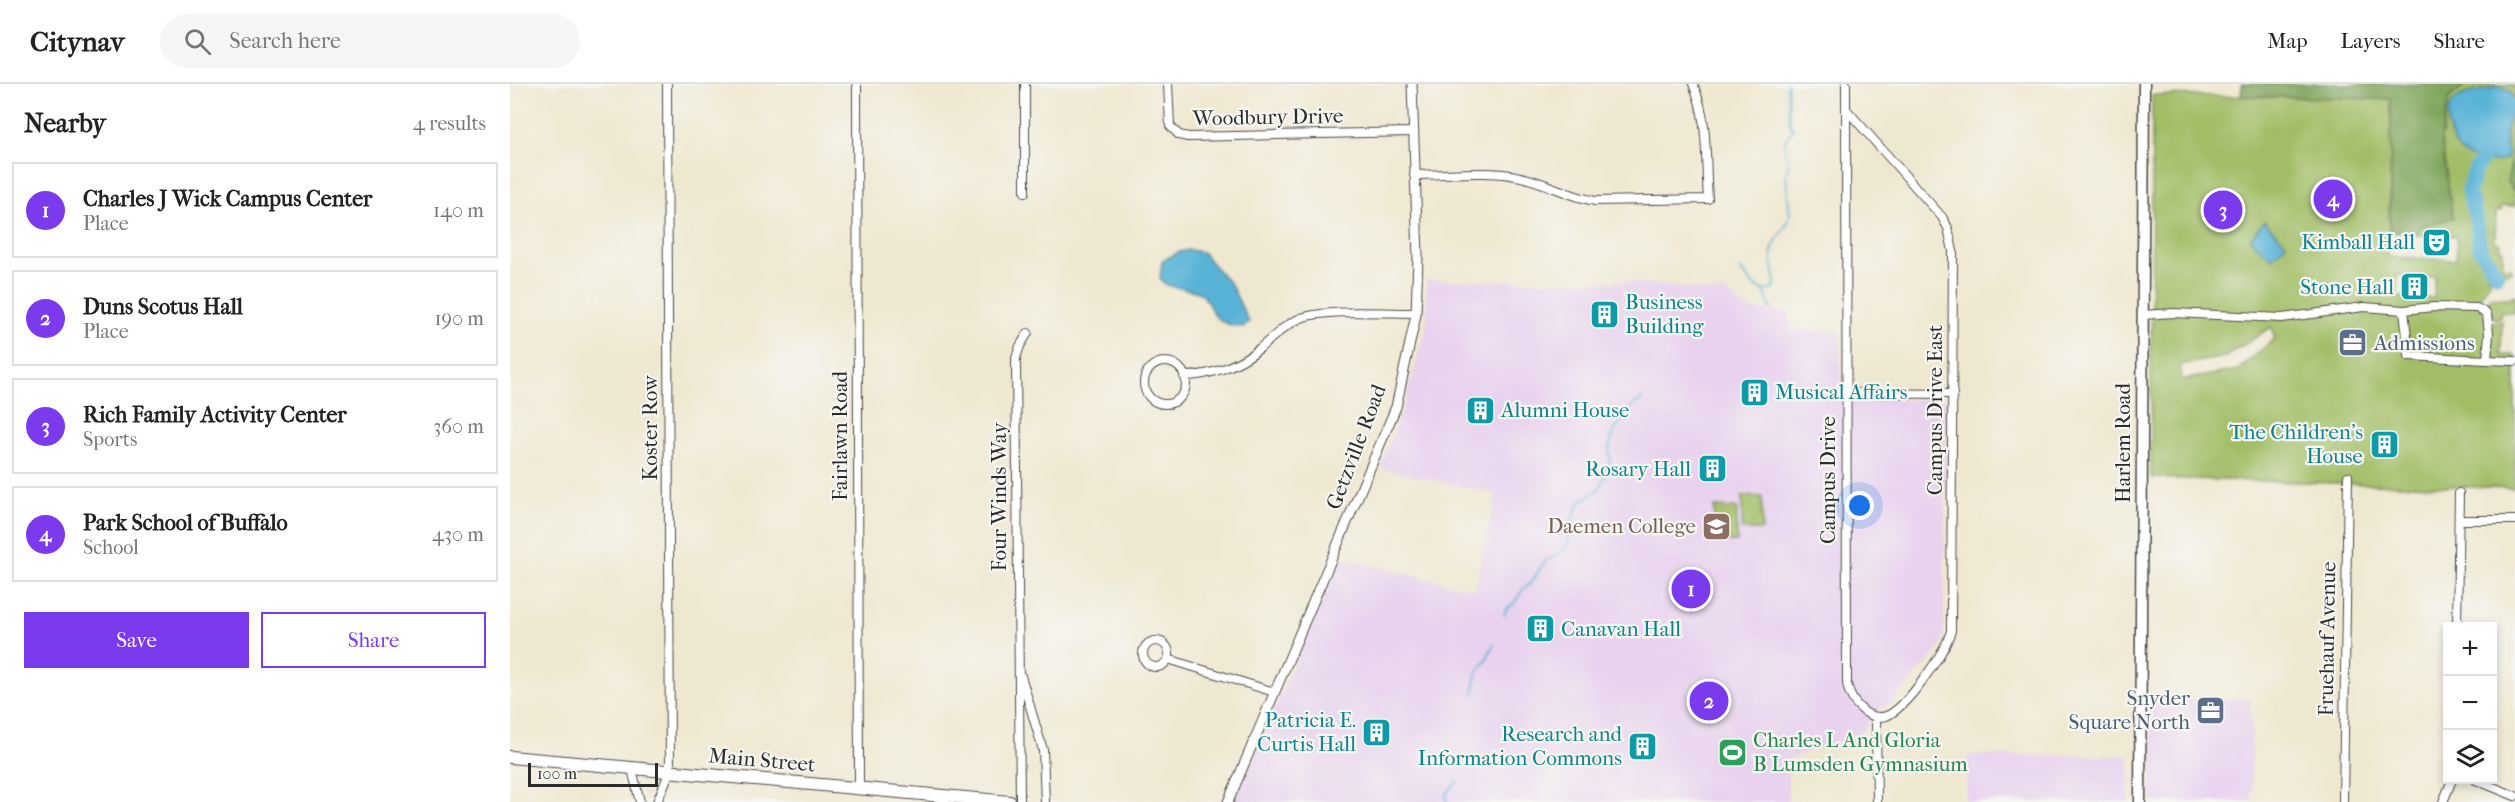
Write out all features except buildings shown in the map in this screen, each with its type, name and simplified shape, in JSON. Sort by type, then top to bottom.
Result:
[{"type":"main road","name":"Harlem Road","points":[[2140,802],[2145,84]]},
{"type":"main road","name":"Main Street","points":[[510,757],[1010,802]]},
{"type":"street","name":"Koster Row","points":[[667,84],[670,771]]},
{"type":"street","name":"Fairlawn Road","points":[[857,84],[859,789]]},
{"type":"street","points":[[1025,84],[1025,192]]},
{"type":"street","name":"Woodbury Drive","points":[[1168,84],[1170,126],[1179,135],[1188,137],[1412,132]]},
{"type":"street","name":"Getzville Road","points":[[1228,802],[1396,407],[1416,313],[1418,256],[1412,84]]},
{"type":"street","points":[[1414,175],[1509,175],[1539,182],[1578,198],[1595,201],[1708,199],[1705,123],[1693,84]]},
{"type":"street","name":"Campus Drive","points":[[1846,84],[1847,684],[1853,702],[1862,711],[1876,717]]},
{"type":"street","name":"Campus Drive East","points":[[1846,109],[1927,198],[1948,228],[1954,260],[1951,631],[1944,651],[1909,696],[1889,715],[1876,717]]},
{"type":"street","points":[[2143,315],[2282,318],[2364,307],[2404,310],[2434,307],[2484,310],[2487,314],[2489,334],[2487,360]]},
{"type":"street","points":[[2404,310],[2409,356],[2515,361]]},
{"type":"street","points":[[1184,376],[1201,376],[1244,359],[1289,324],[1302,318],[1326,315],[1416,313]]},
{"type":"street","name":"Four Winds Way","points":[[1020,802],[1016,358],[1020,345],[1028,333]]},
{"type":"street","points":[[1170,363],[1181,370],[1184,376],[1185,383],[1181,395],[1170,403],[1157,402],[1151,398],[1144,387],[1146,373],[1156,364],[1170,363]]},
{"type":"street","points":[[1846,393],[1953,394]]},
{"type":"street","name":"Fruehauf Avenue","points":[[2343,802],[2348,476]]},
{"type":"street","points":[[2457,622],[2459,493]]},
{"type":"street","points":[[2459,520],[2515,520]]},
{"type":"street","points":[[1168,659],[1274,692]]},
{"type":"street","name":"Four Winds Way","points":[[1018,663],[1043,750],[1045,802]]},
{"type":"street","points":[[1876,717],[1877,802]]},
{"type":"street","points":[[632,769],[640,802]]},
{"type":"street","points":[[657,802],[670,771]]},
{"type":"street","points":[[2443,802],[2450,784]]},
{"type":"street","points":[[2486,784],[2515,796]]},
{"type":"shaded area","name":"Daemen College","points":[[1426,280],[1633,282],[1728,293],[1749,310],[1790,312],[1790,331],[1840,332],[1841,399],[1946,399],[1944,631],[1941,647],[1890,704],[1882,707],[1860,734],[1788,759],[1788,802],[1234,802],[1340,558],[1475,590],[1496,494],[1380,468],[1405,402],[1427,325]]},
{"type":"shaded area","points":[[2251,699],[2252,802],[2151,802],[2152,700]]},
{"type":"shaded area","points":[[1968,755],[2130,756],[2129,802],[1965,802]]},
{"type":"green space","points":[[2242,84],[2466,84],[2449,98],[2441,139],[2453,218],[2423,225],[2415,235],[2390,232],[2391,99],[2241,96]]},
{"type":"green space","points":[[2466,84],[2515,85],[2515,149],[2507,182],[2515,192],[2515,206],[2502,206],[2501,211],[2496,211],[2495,242],[2500,243],[2500,250],[2503,250],[2503,268],[2511,268],[2511,272],[2495,275],[2492,273],[2487,276],[2491,279],[2476,305],[2483,310],[2488,323],[2502,321],[2501,355],[2515,355],[2515,488],[2151,478],[2152,95],[2392,99],[2388,257],[2456,260],[2457,236],[2415,235],[2423,225],[2453,218],[2441,139],[2449,97]],"holes":[[[2397,275],[2435,277],[2434,298],[2396,297]],[[2271,327],[2275,338],[2238,370],[2182,380],[2180,365],[2225,357]]]},
{"type":"green space","points":[[2515,149],[2515,192],[2507,182]]},
{"type":"green space","points":[[2515,295],[2515,313],[2502,312],[2499,318],[2495,319],[2488,308],[2490,297],[2509,298]]},
{"type":"green space","points":[[1742,496],[1762,497],[1762,530],[1742,530]]},
{"type":"green space","points":[[1714,507],[1737,508],[1737,542],[1714,542]]},
{"type":"water","points":[[2498,86],[2510,91],[2515,102],[2505,133],[2507,158],[2502,161],[2485,161],[2464,154],[2459,149],[2451,136],[2449,113],[2455,100],[2465,94]]},
{"type":"water","points":[[2264,221],[2286,243],[2272,258],[2250,239]]},
{"type":"water","points":[[1189,250],[1202,252],[1231,285],[1249,322],[1243,327],[1227,324],[1218,319],[1200,293],[1173,287],[1160,279],[1162,261],[1179,252]]},
{"type":"waterway","points":[[1771,309],[1764,291],[1774,289],[1773,247],[1790,215],[1785,141],[1794,130],[1790,125],[1787,84]]},
{"type":"waterway","points":[[2482,160],[2476,168],[2468,191],[2476,219],[2480,249],[2497,275]]},
{"type":"waterway","points":[[1740,269],[1754,286],[1764,290]]},
{"type":"waterway","points":[[1504,615],[1507,608],[1513,605],[1523,589],[1530,584],[1545,561],[1565,550],[1571,521],[1580,502],[1599,489],[1610,467],[1609,447],[1616,428],[1632,406],[1642,399]]},
{"type":"waterway","points":[[1474,694],[1476,674],[1494,644]]},
{"type":"waterway","points":[[1447,802],[1446,794],[1458,781]]},
{"type":"place","name":"Park School of Buffalo","points":[[2333,199]]},
{"type":"place","name":"Rich Family Activity Center","points":[[2223,210]]},
{"type":"place","name":"Kimball Hall","points":[[2436,242]]},
{"type":"place","name":"Stone Hall","points":[[2415,287]]},
{"type":"place","name":"Business Building","points":[[1604,314]]},
{"type":"place","name":"Admissions","points":[[2353,343]]},
{"type":"place","name":"Musical Affairs","points":[[1754,392]]},
{"type":"place","name":"Alumni House","points":[[1480,410]]},
{"type":"place","name":"The Children's House","points":[[2384,444]]},
{"type":"place","name":"Rosary Hall","points":[[1712,469]]},
{"type":"place","name":"Daemen College","points":[[1717,526]]},
{"type":"place","name":"Charles J Wick Campus Center","points":[[1691,589]]},
{"type":"place","name":"Canavan Hall","points":[[1540,629]]},
{"type":"place","name":"Duns Scotus Hall","points":[[1709,701]]},
{"type":"place","name":"Snyder Square North","points":[[2211,710]]},
{"type":"place","name":"Patricia E. Curtis Hall","points":[[1377,732]]},
{"type":"place","name":"Research and Information Commons","points":[[1643,746]]},
{"type":"place","name":"Charles L And Gloria B Lumsden Gymnasium","points":[[1732,752]]}]
